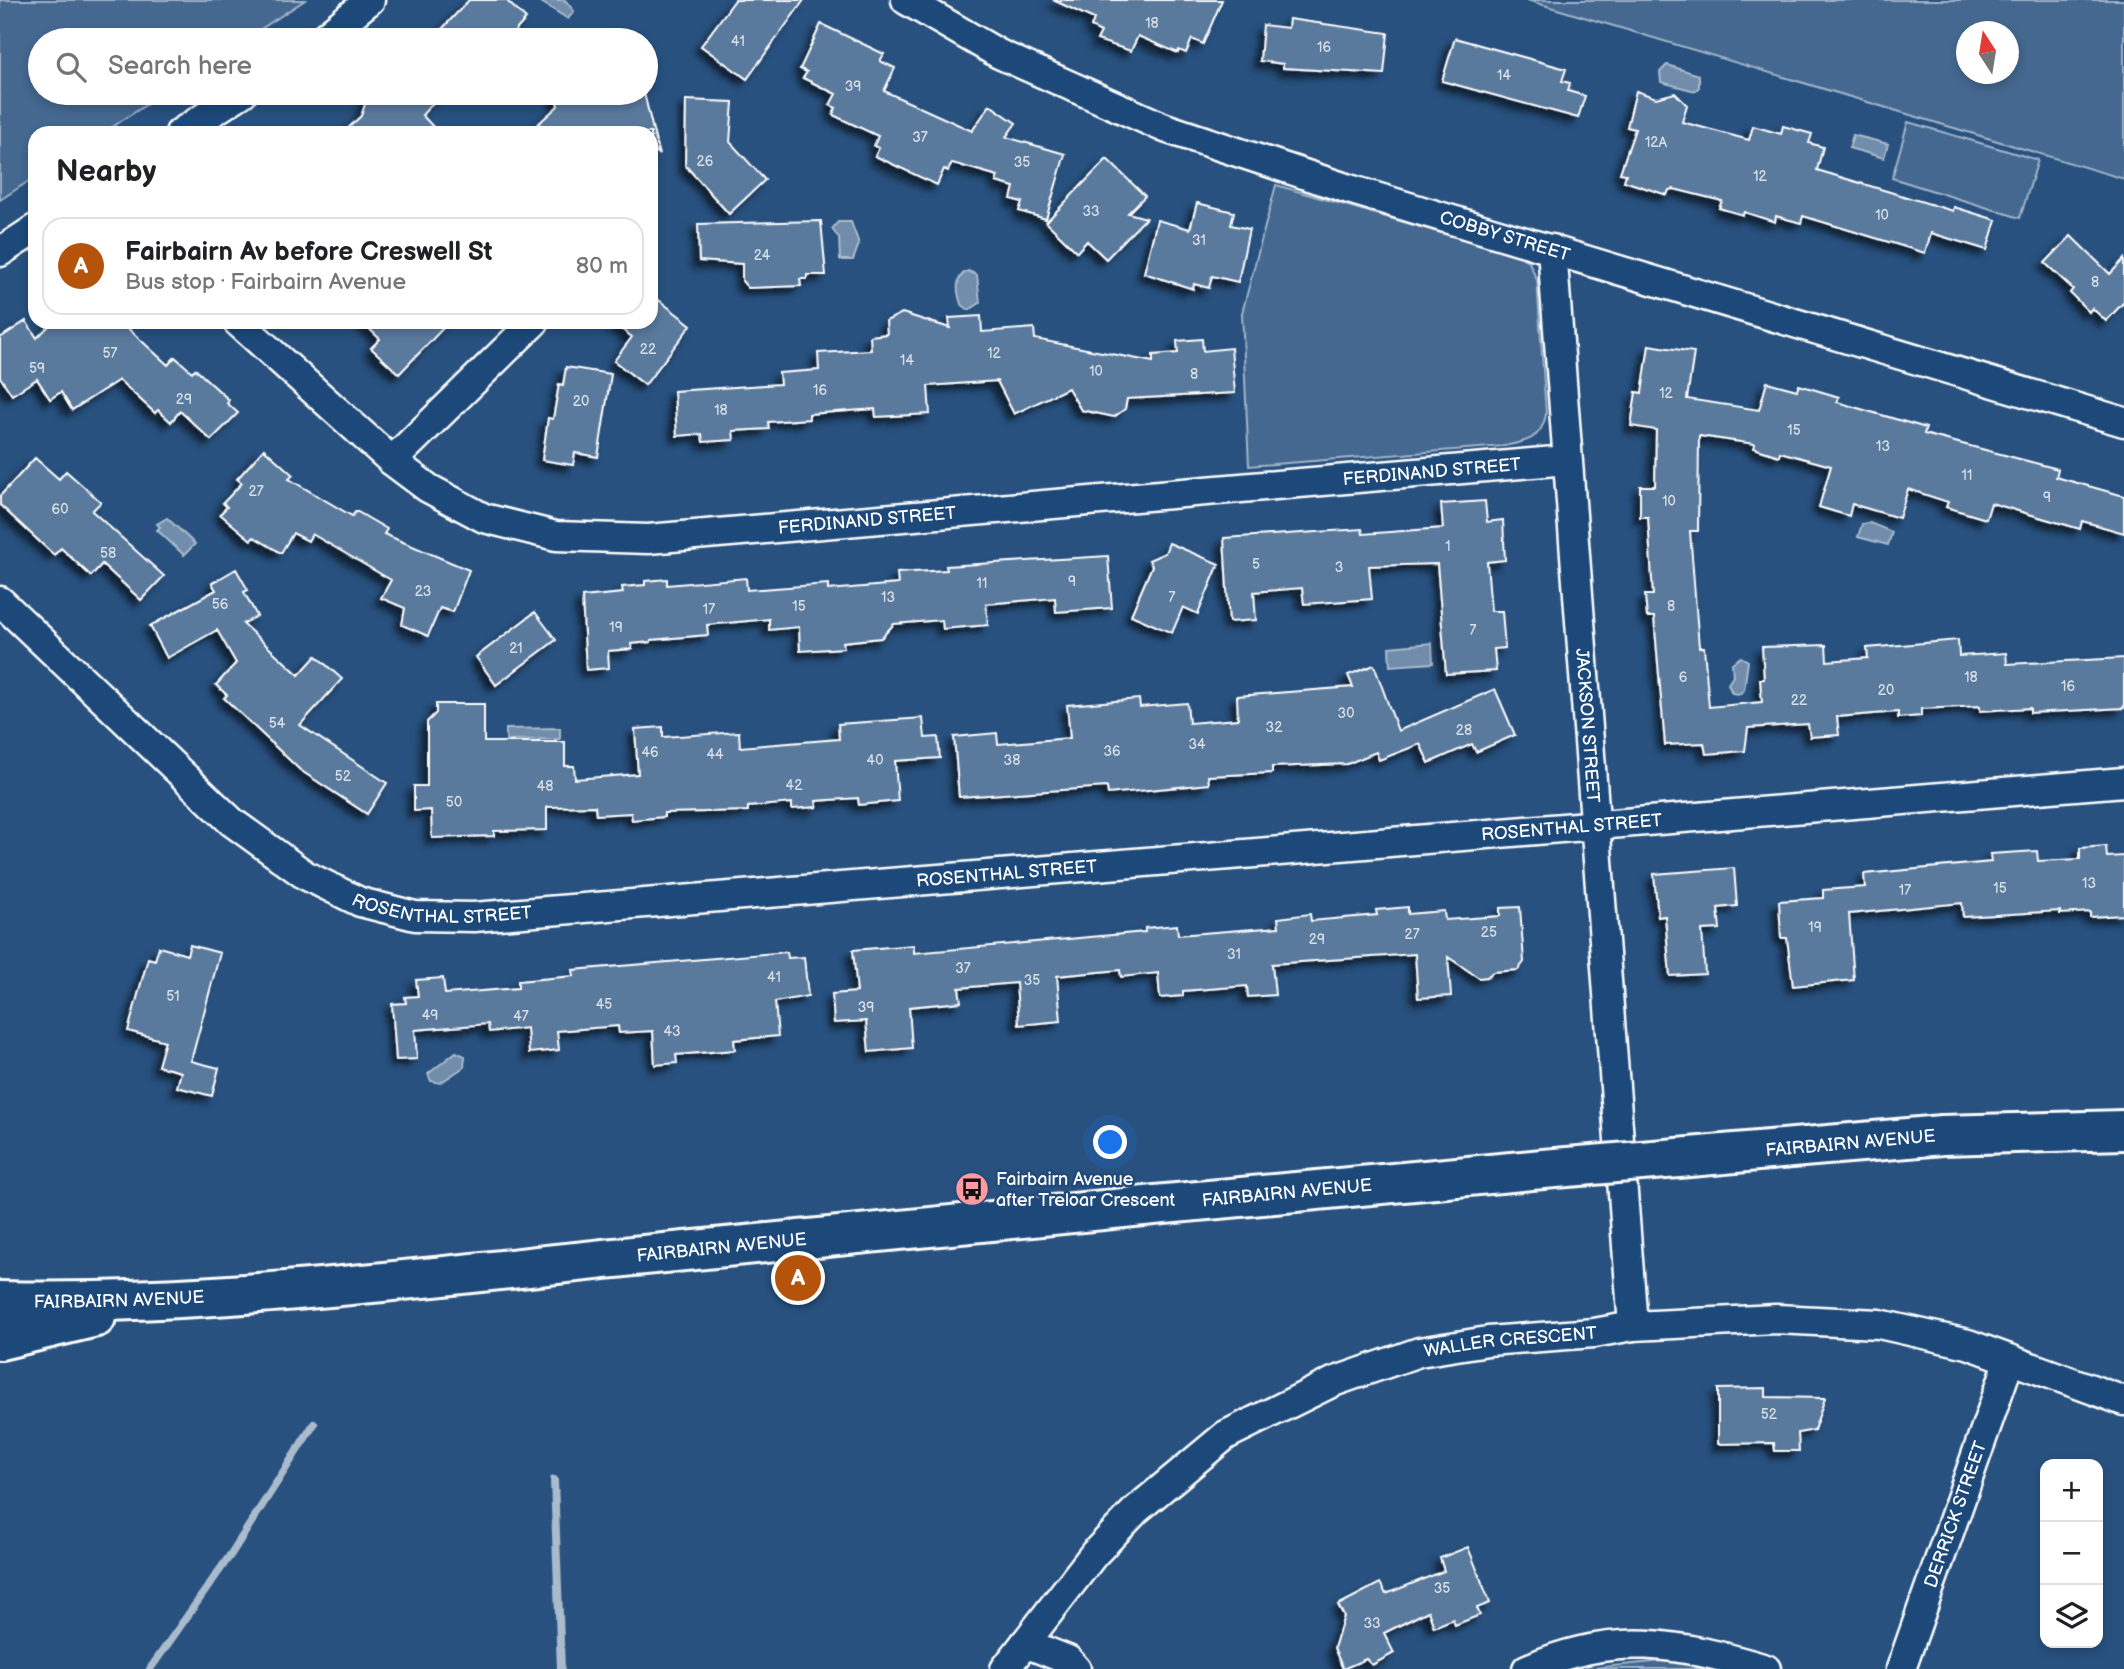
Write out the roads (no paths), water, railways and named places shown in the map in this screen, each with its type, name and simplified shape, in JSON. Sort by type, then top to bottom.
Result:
[{"type":"main road","name":"FAIRBAIRN AVENUE","points":[[0,1301],[104,1302],[239,1293],[419,1278],[985,1220],[1543,1169],[1942,1135],[2124,1130]]},
{"type":"main road","name":"FAIRBAIRN AVENUE","points":[[0,1340],[138,1307],[239,1293]]},
{"type":"street","points":[[336,28],[370,0]]},
{"type":"street","name":"COBBY STREET","points":[[906,0],[999,54],[1165,128],[1349,189],[2124,422]]},
{"type":"street","points":[[191,126],[223,105]]},
{"type":"street","points":[[0,251],[28,233]]},
{"type":"street","name":"JACKSON STREET","points":[[1552,248],[1633,1326]]},
{"type":"street","name":"FERDINAND STREET","points":[[246,329],[391,460],[429,488],[484,518],[556,536],[648,539],[1567,460]]},
{"type":"street","points":[[391,460],[527,329]]},
{"type":"street","name":"ROSENTHAL STREET","points":[[0,600],[232,822],[305,875],[360,902],[415,916],[488,915],[2124,782]]},
{"type":"street","name":"WALLER CRESCENT","points":[[1005,1669],[1094,1554],[1136,1510],[1226,1436],[1333,1382],[1419,1352],[1488,1341],[1594,1333],[1633,1326],[1776,1319],[1880,1324],[1943,1337],[2124,1401]]},
{"type":"street","name":"DERRICK STREET","points":[[1900,1669],[2010,1359]]},
{"type":"street","points":[[1527,1669],[1588,1648],[1636,1642],[1712,1653],[1766,1669]]},
{"type":"street","points":[[1025,1643],[1068,1660],[1076,1669]]},
{"type":"waterway","points":[[150,1669],[231,1554],[314,1424]]},
{"type":"waterway","points":[[554,1480],[561,1669]]},
{"type":"place","name":"Fairbairn Avenue after Treloar Crescent","points":[[972,1189]]},
{"type":"place","name":"Fairbairn Av before Creswell St","points":[[798,1278]]}]
